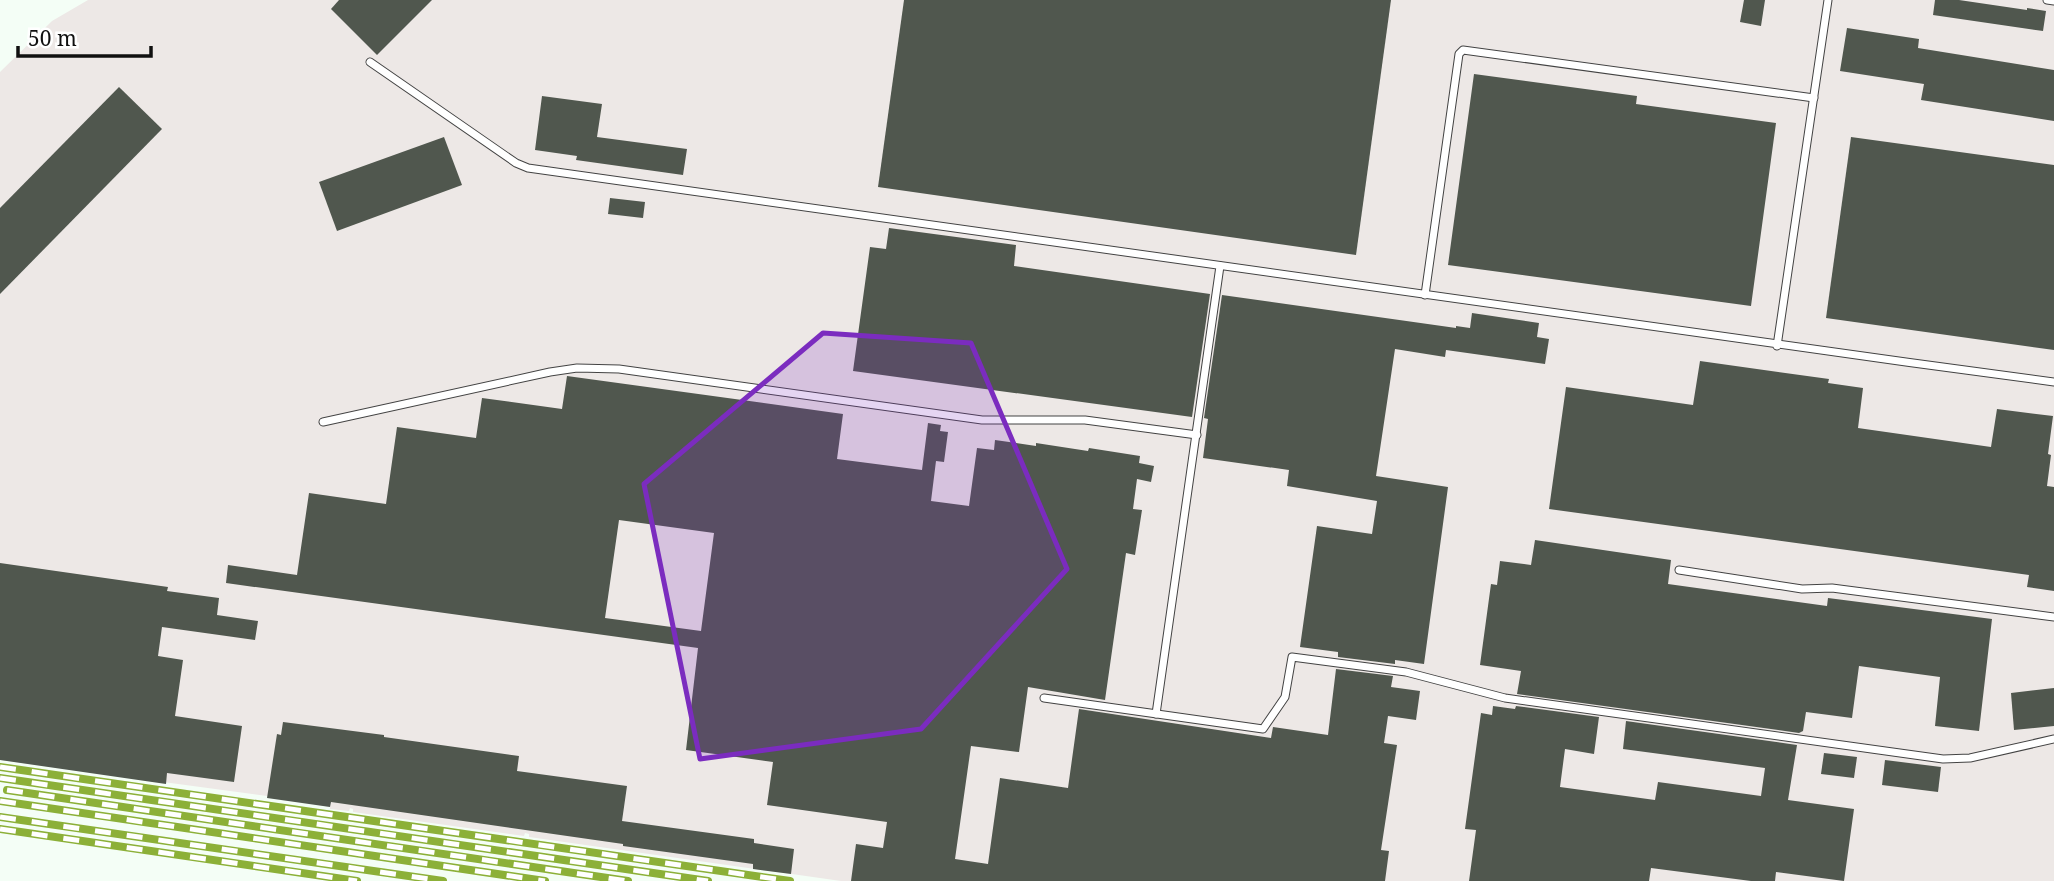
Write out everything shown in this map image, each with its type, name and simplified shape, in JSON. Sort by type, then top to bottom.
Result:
[{"type":"lane","points":[[1777,346],[1828,0]]},
{"type":"lane","points":[[2047,0],[2054,1]]},
{"type":"lane","points":[[1425,295],[1459,54],[1463,50],[1814,98]]},
{"type":"lane","points":[[370,62],[516,163],[528,168],[1777,346],[2054,382]]},
{"type":"lane","points":[[1156,714],[1220,266]]},
{"type":"lane","points":[[323,422],[550,372],[593,368],[619,369],[982,419],[1084,420],[1197,435]]},
{"type":"lane","points":[[1679,570],[1802,589],[1832,588],[2054,617]]},
{"type":"lane","points":[[1044,698],[1263,729],[1285,697],[1292,657],[1406,672],[1505,698],[1943,759],[1970,758],[2054,739]]},
{"type":"highlighted area","points":[[823,333],[971,343],[1067,569],[921,729],[700,759],[644,484]]},
{"type":"shaded area","points":[[88,0],[2054,0],[2054,881],[841,881],[529,837],[529,834],[525,833],[524,836],[353,812],[350,808],[349,811],[330,809],[267,796],[0,760],[0,72],[52,21]]},
{"type":"building","points":[[339,0],[432,0],[377,55],[331,9]]},
{"type":"building","points":[[904,0],[1391,0],[1356,255],[878,187]]},
{"type":"building","points":[[1744,0],[1765,0],[1761,26],[1740,22]]},
{"type":"building","points":[[1935,0],[1959,0],[2046,11],[2043,31],[1933,15]]},
{"type":"building","points":[[1847,28],[1919,39],[1918,48],[2054,70],[2054,121],[1921,100],[1924,84],[1840,71]]},
{"type":"building","points":[[1474,74],[1637,96],[1636,104],[1776,123],[1751,306],[1448,265]]},
{"type":"building","points":[[119,87],[162,129],[0,294],[0,208]]},
{"type":"building","points":[[542,96],[602,104],[597,137],[687,149],[683,175],[576,160],[577,156],[535,150]]},
{"type":"building","points":[[444,137],[462,185],[337,231],[319,182]]},
{"type":"building","points":[[1851,137],[2054,165],[2054,350],[1826,318]]},
{"type":"building","points":[[610,198],[645,202],[643,218],[608,214]]},
{"type":"building","points":[[889,228],[1016,245],[1014,266],[1210,294],[1192,417],[853,371],[870,247],[886,249]]},
{"type":"building","points":[[1222,295],[1456,328],[1470,328],[1472,313],[1539,323],[1537,337],[1549,339],[1545,364],[1446,350],[1445,357],[1395,349],[1376,476],[1448,487],[1424,664],[1395,660],[1395,664],[1338,657],[1338,652],[1300,647],[1317,526],[1372,534],[1377,501],[1287,486],[1289,470],[1203,458],[1208,419],[1204,418]]},
{"type":"building","points":[[1700,361],[1829,379],[1828,383],[1863,388],[1858,428],[1991,447],[1997,409],[2053,416],[2047,486],[2054,487],[2054,591],[2027,587],[2029,575],[1549,509],[1566,387],[1693,405]]},
{"type":"building","points":[[567,376],[843,414],[837,459],[922,470],[928,423],[941,425],[940,431],[948,432],[944,462],[936,461],[931,501],[969,506],[977,448],[994,450],[995,440],[1088,451],[1089,448],[1140,456],[1139,463],[1154,466],[1151,482],[1137,479],[1133,509],[1142,510],[1135,555],[1126,553],[1105,700],[1028,687],[1019,752],[971,746],[955,859],[988,864],[1000,778],[1068,788],[1079,709],[1271,738],[1273,727],[1328,735],[1336,669],[1393,676],[1391,687],[1420,691],[1416,720],[1388,716],[1384,743],[1397,745],[1381,850],[1389,851],[1385,881],[851,881],[856,844],[883,848],[887,822],[767,805],[773,762],[686,750],[698,648],[226,583],[228,565],[297,575],[309,493],[386,504],[397,427],[476,438],[482,398],[562,409]],"holes":[[[619,520],[714,533],[701,631],[605,618]]]},
{"type":"building","points":[[1535,540],[1671,560],[1668,584],[1827,606],[1828,598],[1992,619],[1979,731],[1935,726],[1940,677],[1859,666],[1852,718],[1806,712],[1803,731],[1799,733],[1517,694],[1521,671],[1480,665],[1491,584],[1497,585],[1500,561],[1531,565]]},
{"type":"building","points":[[0,563],[168,587],[167,591],[219,598],[217,615],[258,621],[255,640],[162,627],[158,656],[183,660],[175,716],[242,726],[234,782],[167,773],[166,784],[0,760]]},
{"type":"building","points":[[2054,688],[2054,726],[2014,730],[2011,693]]},
{"type":"building","points":[[1493,706],[1515,709],[1516,706],[1599,717],[1594,754],[1565,749],[1560,787],[1655,800],[1658,782],[1761,796],[1765,768],[1623,749],[1626,721],[1797,745],[1788,800],[1854,809],[1844,881],[1776,872],[1775,881],[1751,881],[1651,868],[1649,881],[1469,881],[1476,830],[1465,829],[1481,713],[1492,715]]},
{"type":"building","points":[[283,722],[519,756],[517,771],[627,786],[622,821],[754,839],[754,843],[794,849],[791,874],[753,869],[753,864],[623,844],[331,802],[330,807],[267,798],[277,734],[281,735]]},
{"type":"building","points":[[1824,753],[1857,757],[1854,778],[1821,774]]},
{"type":"building","points":[[1885,760],[1941,767],[1938,792],[1882,785]]},
{"type":"railway","points":[[0,767],[790,881]]},
{"type":"railway","points":[[0,778],[708,881]]},
{"type":"railway","points":[[7,790],[628,881]]},
{"type":"railway","points":[[0,801],[545,881]]},
{"type":"railway","points":[[0,817],[443,881]]},
{"type":"railway","points":[[0,829],[357,881]]}]
